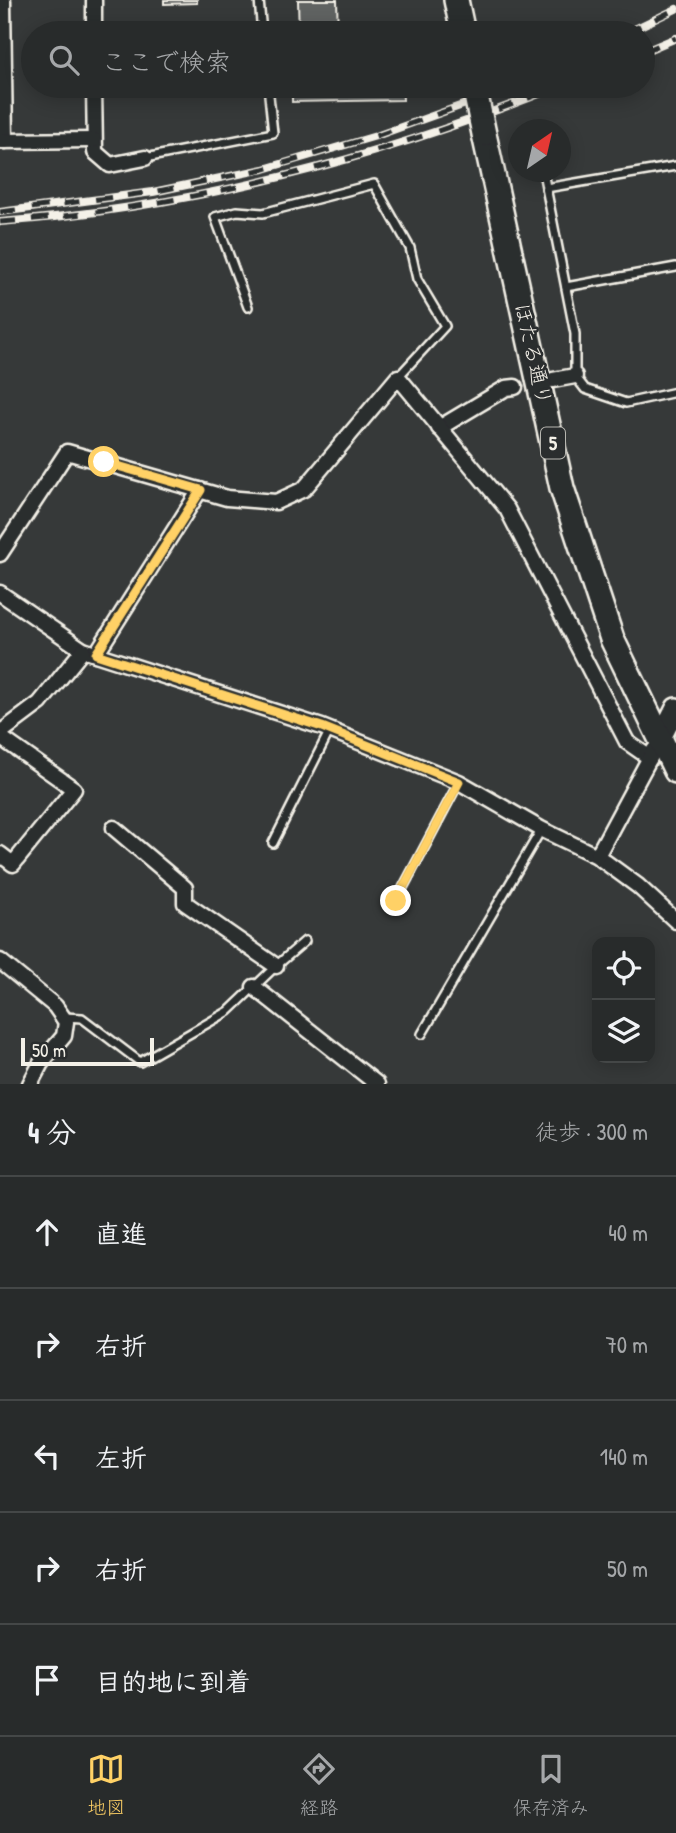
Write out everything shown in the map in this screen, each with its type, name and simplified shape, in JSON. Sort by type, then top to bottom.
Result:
[{"type":"main road","points":[[456,0],[460,21]]},
{"type":"main road","name":"ほたる通り","points":[[476,98],[562,488],[612,639],[655,749],[676,771]]},
{"type":"street","points":[[3,0],[2,141],[94,141]]},
{"type":"street","points":[[94,0],[94,21]]},
{"type":"street","points":[[94,98],[95,152],[110,165],[145,158]]},
{"type":"street","points":[[553,380],[575,376]]},
{"type":"street","points":[[0,554],[67,452],[227,498],[276,502],[304,489],[398,377],[507,509],[627,742],[655,749]]},
{"type":"street","points":[[439,428],[506,388],[515,387]]},
{"type":"street","points":[[0,854],[13,864],[74,789],[0,735],[40,703],[89,652],[201,490]]},
{"type":"street","points":[[0,593],[89,652],[330,730],[459,782],[541,829],[597,856],[638,886],[676,920]]},
{"type":"street","points":[[597,856],[676,708]]},
{"type":"street","points":[[114,828],[185,888],[185,904],[276,965]]},
{"type":"street","points":[[0,961],[55,1006],[66,1022],[64,1036],[41,1063],[30,1084]]},
{"type":"street","points":[[254,987],[377,1084]]},
{"type":"lane","points":[[259,0],[261,21]]},
{"type":"lane","points":[[145,158],[272,133],[269,98]]},
{"type":"lane","points":[[546,188],[676,166]]},
{"type":"lane","points":[[545,182],[575,334],[575,376],[585,389],[626,403],[676,392]]},
{"type":"lane","points":[[247,307],[215,218],[237,211],[263,213],[374,184],[410,247],[416,279],[445,326],[398,377]]},
{"type":"lane","points":[[566,287],[676,267]]},
{"type":"lane","points":[[273,843],[330,730]]},
{"type":"lane","points":[[396,901],[459,782]]},
{"type":"lane","points":[[422,1034],[541,829]]},
{"type":"lane","points":[[63,1017],[82,1017],[140,1062],[229,1012],[276,965],[305,941]]},
{"type":"building","points":[[164,0],[197,0],[197,3],[164,4]]},
{"type":"building","points":[[298,0],[337,0],[338,21],[299,21]]},
{"type":"building","points":[[292,98],[403,100],[292,102]]},
{"type":"railway","points":[[651,21],[676,9]]},
{"type":"railway","points":[[655,47],[676,38]]},
{"type":"railway","points":[[0,212],[153,192],[264,169],[376,136],[482,98]]},
{"type":"railway","points":[[0,222],[143,205],[285,176],[424,136],[528,98]]},
{"type":"route","points":[[104,462],[201,490],[96,654],[322,727],[459,782],[396,901]]}]
